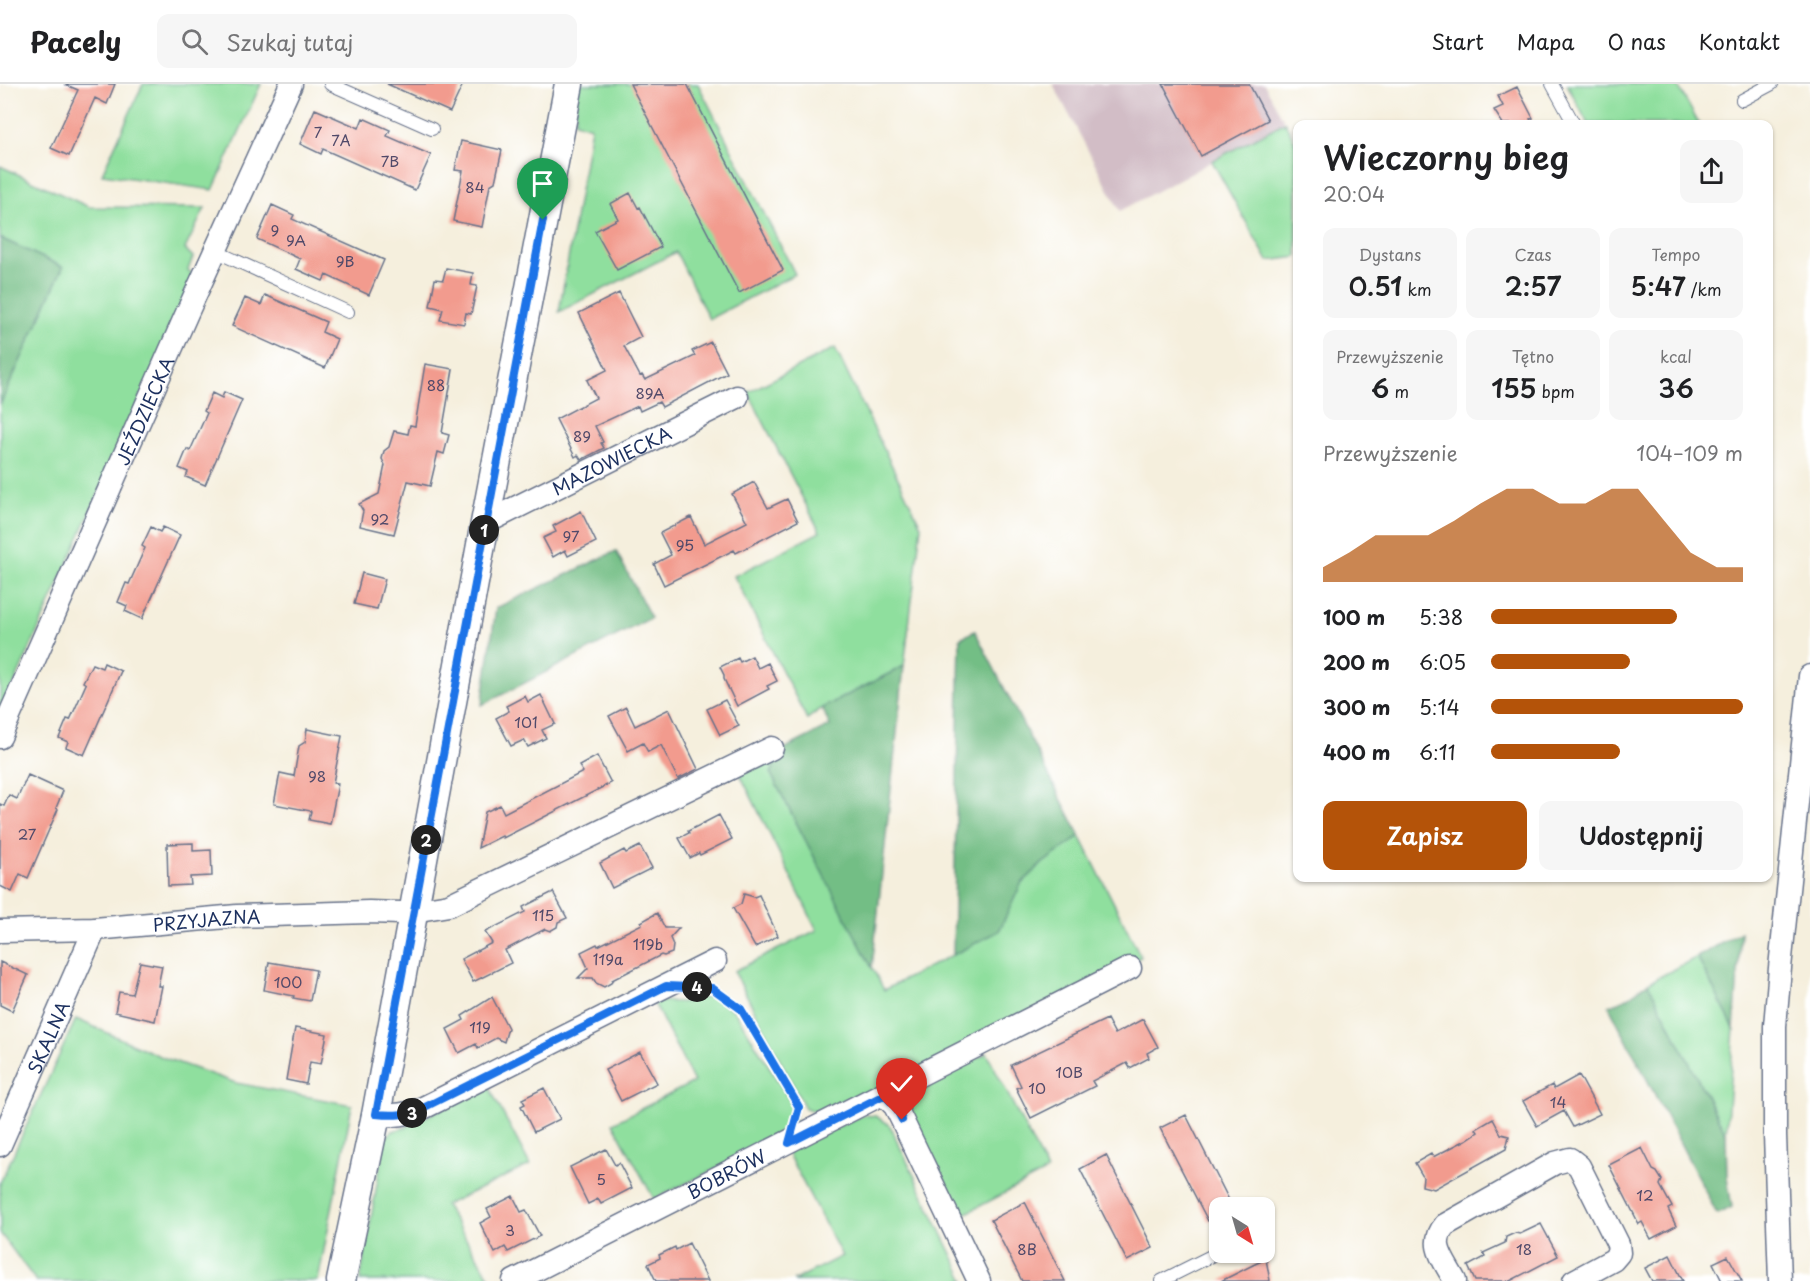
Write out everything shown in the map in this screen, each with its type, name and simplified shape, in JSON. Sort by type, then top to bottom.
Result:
[{"type":"street","name":"JEŹDZIECKA","points":[[0,737],[291,84]]},
{"type":"street","points":[[341,1281],[376,1114],[412,912],[569,84]]},
{"type":"street","name":"MAZOWIECKA","points":[[485,524],[737,397]]},
{"type":"street","points":[[1780,1281],[1774,1125],[1775,1026],[1810,676]]},
{"type":"street","name":"PRZYJAZNA","points":[[0,931],[95,929],[237,916],[412,912],[458,902],[772,748]]},
{"type":"street","name":"SKALNA","points":[[0,1145],[95,929]]},
{"type":"street","points":[[376,1114],[395,1116],[409,1114],[425,1107],[715,961]]},
{"type":"street","name":"BOBRÓW","points":[[514,1281],[1130,968]]},
{"type":"street","points":[[884,1095],[895,1106],[979,1281]]},
{"type":"street","points":[[1455,1281],[1437,1243],[1438,1233],[1445,1225],[1556,1162],[1570,1159],[1579,1166],[1618,1244],[1619,1253],[1614,1260],[1574,1281]]},
{"type":"lane","points":[[330,84],[432,129]]},
{"type":"lane","points":[[1552,84],[1572,120]]},
{"type":"lane","points":[[1742,100],[1772,84]]},
{"type":"lane","points":[[215,251],[348,312]]},
{"type":"lane","points":[[1161,1281],[1209,1257]]},
{"type":"path","points":[[666,986],[712,988],[741,1009],[799,1107],[789,1143]]},
{"type":"shaded area","points":[[1053,84],[1264,84],[1285,122],[1120,211]]},
{"type":"green space","points":[[143,84],[261,84],[213,190],[102,174]]},
{"type":"green space","points":[[578,84],[698,84],[795,274],[709,319],[676,252],[559,312],[591,127],[575,122]]},
{"type":"green space","points":[[1567,84],[1677,84],[1697,120],[1586,120]]},
{"type":"green space","points":[[1285,122],[1293,138],[1293,258],[1268,261],[1212,161]]},
{"type":"green space","points":[[0,166],[89,207],[205,208],[185,249],[193,257],[188,270],[195,276],[0,716],[0,405],[63,267],[0,238]]},
{"type":"green space","points":[[0,238],[63,267],[0,405]]},
{"type":"green space","points":[[835,348],[921,526],[904,666],[822,708],[807,719],[734,576],[820,532],[748,392]]},
{"type":"green space","points":[[616,551],[651,618],[482,705],[496,608]]},
{"type":"green space","points":[[975,631],[1080,836],[1043,863],[1021,884],[999,931],[953,955],[960,638]]},
{"type":"green space","points":[[904,666],[872,968],[771,774],[780,751],[830,726],[822,708]]},
{"type":"green space","points":[[780,751],[771,774],[884,990],[999,931],[1021,884],[1043,863],[1080,836],[1141,957],[835,1112],[817,1112],[805,1108],[734,971],[817,930],[738,770]]},
{"type":"green space","points":[[1741,932],[1734,1028],[1697,957]]},
{"type":"green space","points":[[1697,957],[1734,1028],[1726,1134],[1648,983]]},
{"type":"green space","points":[[1648,983],[1726,1134],[1727,1178],[1732,1207],[1717,1214],[1609,1006],[1627,998]]},
{"type":"green space","points":[[713,995],[736,1013],[795,1108],[794,1123],[786,1135],[654,1199],[613,1123],[694,1082],[653,1001],[685,1002]]},
{"type":"green space","points":[[76,1019],[162,1057],[236,1083],[352,1105],[318,1281],[36,1281],[0,1233],[0,1183]]},
{"type":"green space","points":[[987,1053],[1047,1171],[963,1215],[908,1110],[914,1091]]},
{"type":"green space","points":[[488,1085],[530,1165],[445,1205],[492,1281],[360,1281],[385,1138],[393,1131],[406,1127]]},
{"type":"green space","points":[[862,1115],[875,1116],[889,1124],[965,1281],[793,1281],[842,1256],[787,1152]]},
{"type":"building","points":[[64,84],[115,84],[107,104],[95,98],[69,156],[51,148],[78,90]]},
{"type":"building","points":[[387,84],[463,84],[450,112]]},
{"type":"building","points":[[630,84],[687,84],[783,270],[739,293]]},
{"type":"building","points":[[1163,84],[1249,84],[1268,120],[1201,156]]},
{"type":"building","points":[[1517,87],[1533,118],[1531,120],[1500,120],[1494,110],[1503,106],[1498,96]]},
{"type":"building","points":[[315,109],[359,128],[363,118],[390,130],[387,136],[431,155],[415,190],[323,149],[321,154],[300,144]]},
{"type":"building","points":[[461,141],[502,150],[495,182],[490,185],[482,227],[453,221],[463,171],[455,170]]},
{"type":"building","points":[[630,193],[661,247],[617,270],[595,231],[618,219],[610,204]]},
{"type":"building","points":[[272,205],[294,215],[292,219],[384,260],[369,295],[326,275],[323,281],[296,269],[300,259],[257,239]]},
{"type":"building","points":[[446,268],[473,273],[471,285],[477,286],[471,314],[466,313],[464,324],[440,320],[443,309],[430,306],[435,279],[443,280]]},
{"type":"building","points":[[619,293],[641,337],[624,346],[640,376],[642,375],[645,380],[695,356],[692,351],[711,342],[727,373],[662,407],[659,402],[640,411],[638,406],[595,426],[604,448],[581,460],[578,455],[575,457],[556,419],[596,398],[587,380],[607,370],[579,313]]},
{"type":"building","points":[[265,295],[326,322],[322,332],[337,339],[325,368],[232,326],[245,298],[261,305]]},
{"type":"building","points":[[425,364],[453,369],[442,433],[449,435],[444,454],[438,452],[430,486],[408,481],[394,534],[360,526],[363,511],[359,504],[379,494],[385,465],[382,459],[394,431],[408,434],[410,425],[415,426]]},
{"type":"building","points":[[224,392],[242,400],[205,485],[186,477],[188,472],[179,468],[187,449],[190,451],[207,413],[204,411],[212,393],[222,398]]},
{"type":"building","points":[[754,482],[768,508],[787,499],[798,521],[736,553],[734,550],[664,585],[654,564],[671,555],[660,533],[691,517],[704,544],[747,522],[732,494]]},
{"type":"building","points":[[581,511],[596,542],[568,556],[565,550],[553,557],[543,538],[556,532],[553,526]]},
{"type":"building","points":[[151,527],[160,532],[163,527],[180,535],[142,619],[125,611],[127,606],[118,602],[145,548],[142,546]]},
{"type":"building","points":[[362,573],[385,579],[377,609],[354,604]]},
{"type":"building","points":[[752,656],[758,668],[768,663],[777,681],[767,686],[769,689],[737,706],[720,667],[738,658],[740,662]]},
{"type":"building","points":[[104,663],[121,671],[84,755],[66,747],[68,742],[59,738],[67,719],[70,720],[92,664],[102,668]]},
{"type":"building","points":[[541,695],[555,724],[542,730],[546,738],[528,747],[524,740],[511,746],[496,718],[509,711],[506,706],[525,696],[528,702]]},
{"type":"building","points":[[725,700],[739,726],[720,735],[707,709]]},
{"type":"building","points":[[626,707],[635,726],[669,709],[698,769],[678,779],[661,745],[648,752],[643,743],[628,751],[609,716]]},
{"type":"building","points":[[307,729],[342,736],[333,783],[338,784],[330,824],[309,820],[311,811],[274,804],[280,773],[294,776],[299,746],[305,742]]},
{"type":"building","points":[[597,756],[611,783],[503,838],[502,836],[478,848],[485,812],[500,805],[504,813],[583,772],[579,766]]},
{"type":"building","points":[[28,775],[63,791],[56,808],[58,809],[28,878],[20,874],[12,892],[0,886],[0,804],[4,806],[9,795],[17,799]]},
{"type":"building","points":[[719,815],[732,839],[690,858],[679,838]]},
{"type":"building","points":[[193,843],[193,851],[211,850],[212,876],[190,877],[191,885],[168,886],[167,844]]},
{"type":"building","points":[[640,846],[652,868],[612,888],[600,863],[624,850],[626,853]]},
{"type":"building","points":[[553,892],[567,918],[558,922],[557,927],[550,931],[545,929],[505,950],[511,963],[473,982],[461,959],[492,943],[485,932],[525,912],[523,907]]},
{"type":"building","points":[[744,894],[754,897],[759,895],[778,936],[755,947],[733,908],[741,904]]},
{"type":"building","points":[[657,913],[665,928],[679,928],[670,938],[673,945],[672,953],[661,955],[612,980],[604,987],[596,983],[593,978],[578,978],[588,968],[581,952],[642,924],[641,922]]},
{"type":"building","points":[[0,962],[28,975],[12,1011],[0,1005]]},
{"type":"building","points":[[140,962],[162,966],[158,986],[162,986],[155,1021],[115,1012],[119,992],[132,994]]},
{"type":"building","points":[[269,962],[316,970],[310,1001],[264,990]]},
{"type":"building","points":[[492,997],[508,1028],[504,1042],[496,1038],[478,1048],[476,1044],[459,1053],[447,1029],[464,1020],[462,1016]]},
{"type":"building","points":[[1107,1019],[1115,1034],[1143,1019],[1158,1047],[1147,1053],[1149,1058],[1130,1068],[1127,1063],[1092,1081],[1095,1086],[1031,1118],[1016,1088],[1021,1086],[1011,1065]]},
{"type":"building","points":[[295,1028],[327,1034],[321,1064],[310,1062],[306,1084],[286,1080]]},
{"type":"building","points":[[640,1052],[657,1083],[621,1101],[605,1070]]},
{"type":"building","points":[[1579,1075],[1600,1114],[1573,1127],[1564,1111],[1537,1126],[1523,1101],[1552,1085],[1554,1089]]},
{"type":"building","points":[[544,1088],[560,1119],[534,1132],[521,1106],[525,1104],[522,1099]]},
{"type":"building","points":[[1186,1115],[1227,1197],[1209,1197],[1209,1220],[1208,1221],[1160,1128]]},
{"type":"building","points":[[1493,1119],[1501,1134],[1509,1136],[1506,1149],[1434,1189],[1422,1186],[1423,1177],[1415,1163],[1431,1154],[1433,1157],[1466,1140],[1478,1132],[1476,1129]]},
{"type":"building","points":[[1642,1148],[1653,1170],[1662,1180],[1660,1185],[1672,1207],[1668,1209],[1676,1226],[1651,1239],[1642,1222],[1639,1224],[1609,1165]]},
{"type":"building","points":[[606,1149],[615,1165],[619,1163],[632,1188],[601,1204],[598,1199],[588,1204],[570,1167]]},
{"type":"building","points":[[1106,1155],[1153,1248],[1127,1261],[1080,1169]]},
{"type":"building","points":[[513,1196],[521,1212],[526,1210],[540,1236],[508,1252],[505,1247],[495,1253],[480,1223],[491,1217],[487,1209]]},
{"type":"building","points":[[1025,1202],[1065,1281],[1022,1281],[991,1220]]},
{"type":"building","points":[[1541,1224],[1558,1256],[1510,1281],[1475,1281],[1468,1266],[1485,1257],[1483,1253],[1505,1243],[1506,1237],[1515,1233],[1520,1234]]},
{"type":"building","points":[[689,1243],[708,1281],[656,1281],[648,1264],[660,1258],[659,1255]]},
{"type":"building","points":[[1670,1255],[1683,1281],[1652,1281],[1645,1268]]},
{"type":"building","points":[[1728,1256],[1742,1281],[1722,1281],[1713,1263]]},
{"type":"building","points":[[1267,1263],[1270,1281],[1221,1281],[1255,1264]]},
{"type":"route","points":[[543,220],[376,1114],[395,1116],[409,1114],[425,1107],[666,986],[712,988],[741,1009],[799,1107],[789,1143],[884,1095],[895,1106],[902,1120]]}]
